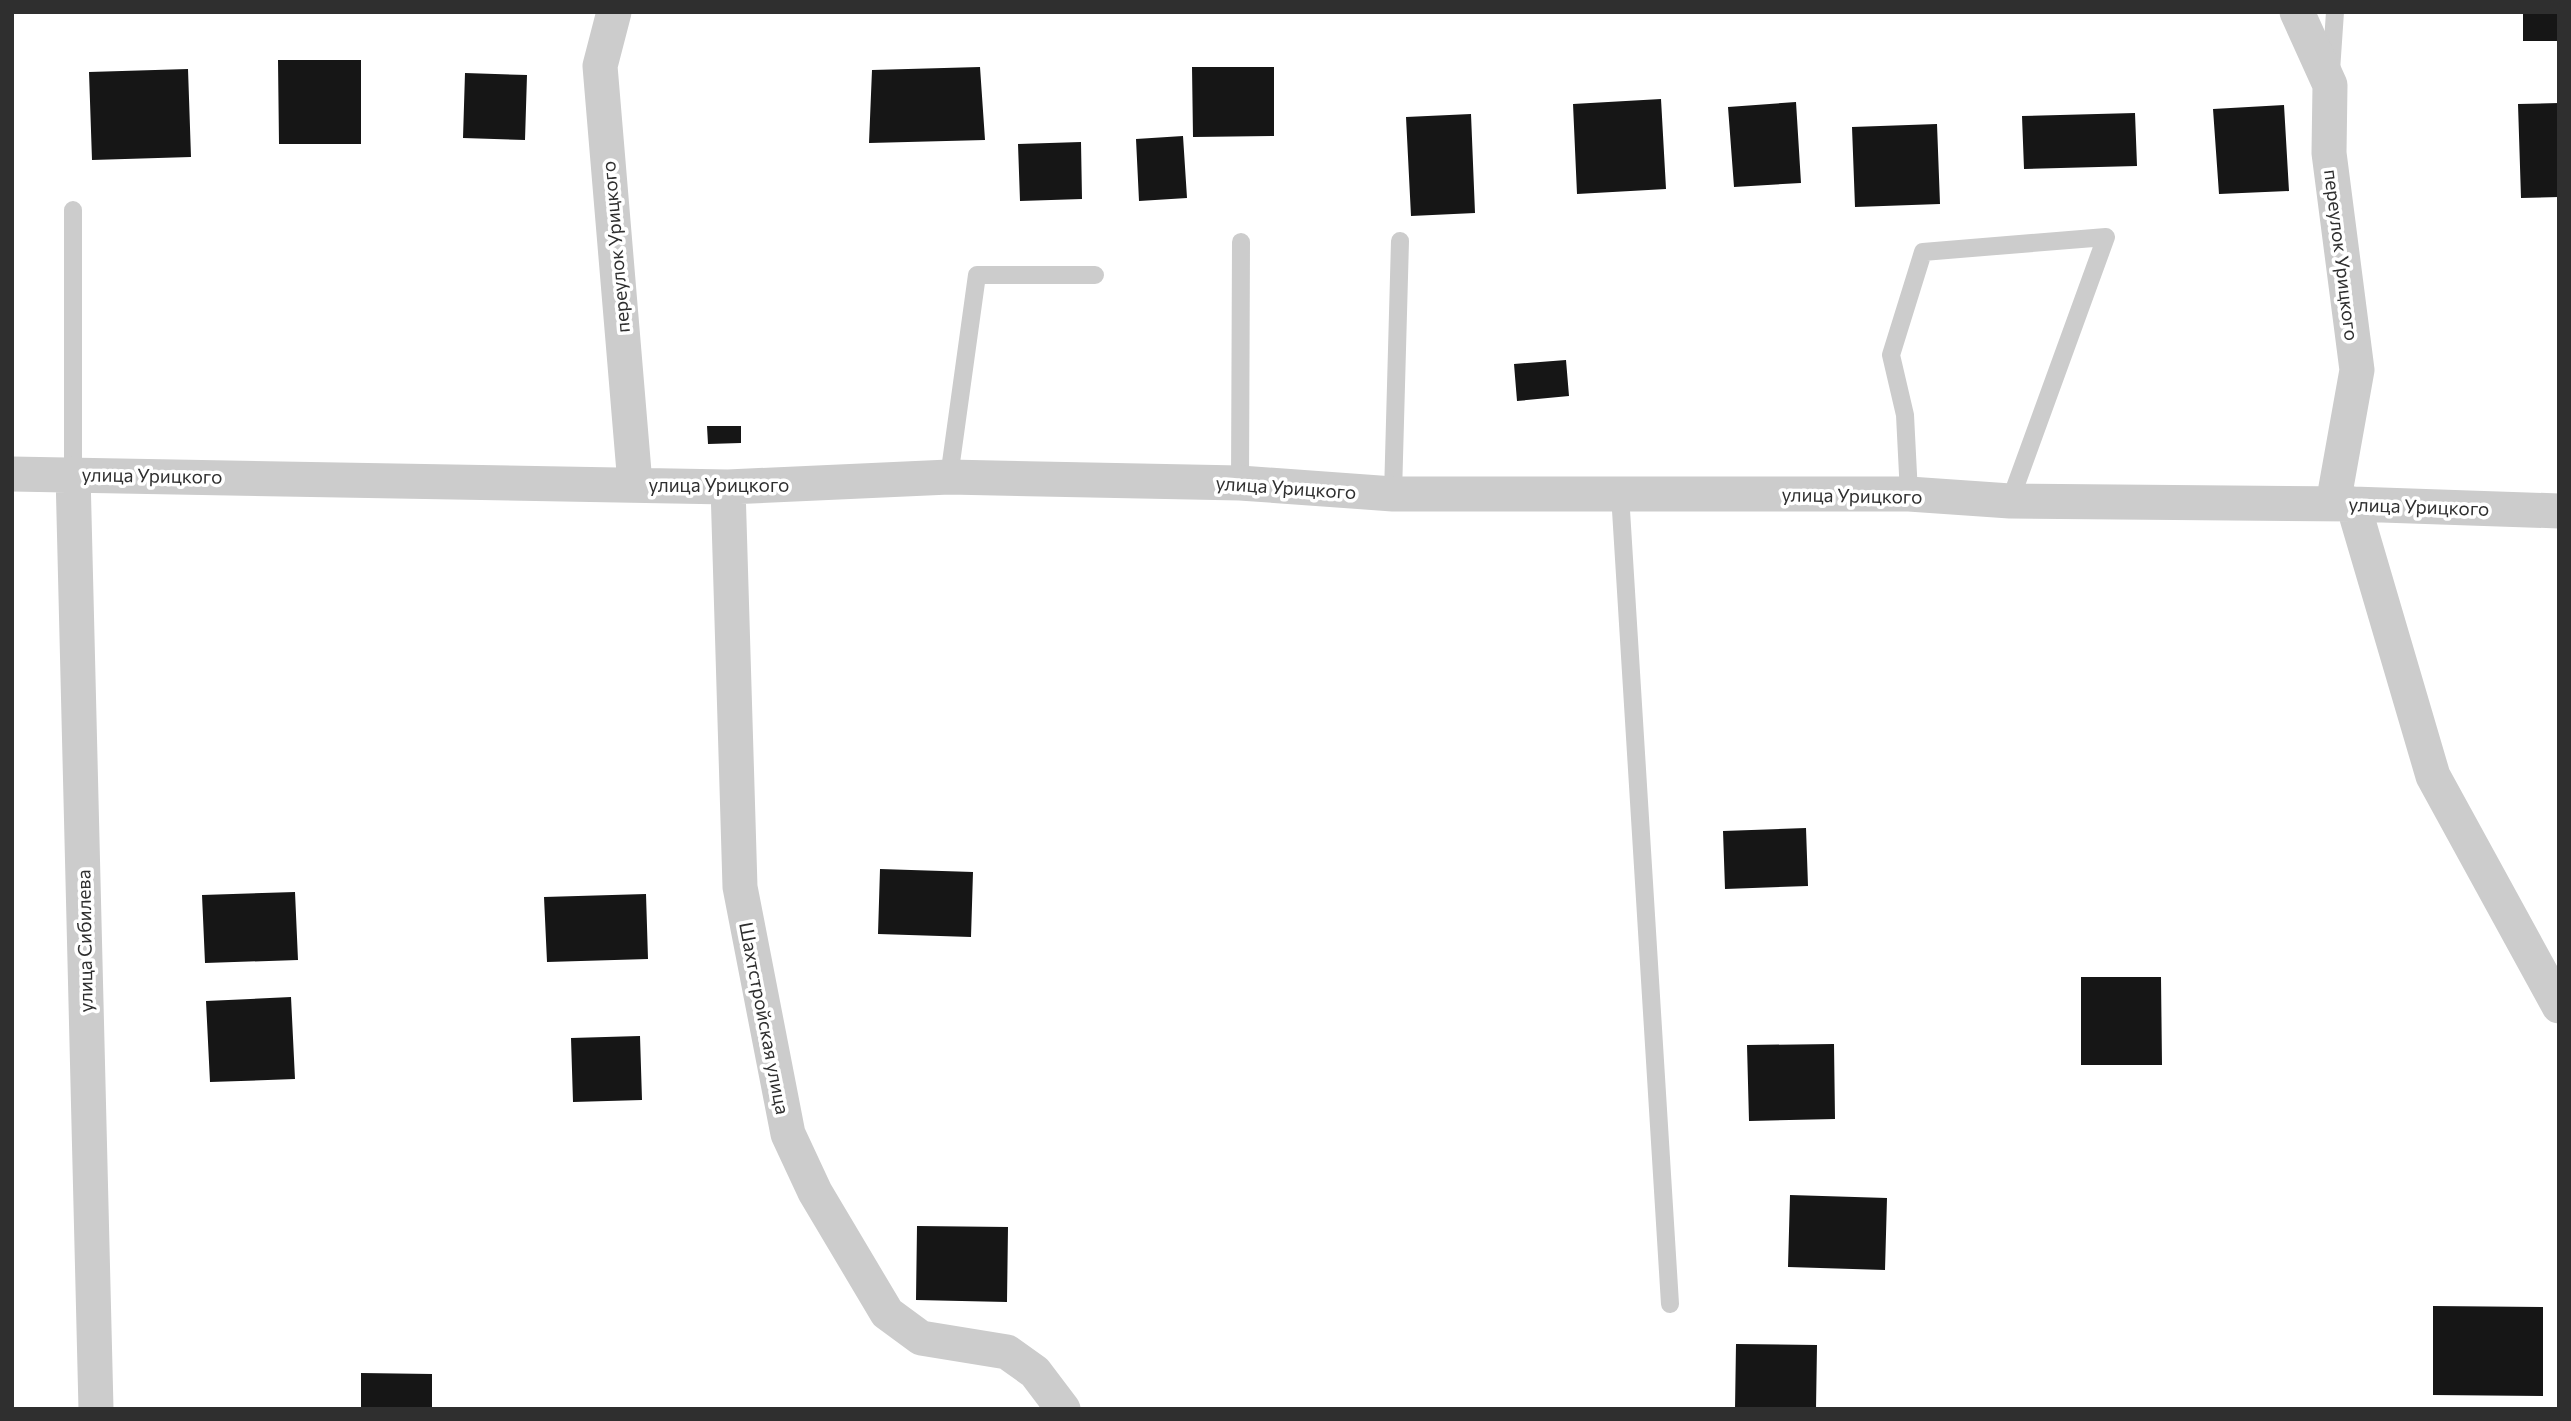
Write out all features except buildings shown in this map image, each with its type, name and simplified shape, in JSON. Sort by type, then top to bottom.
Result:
[{"type":"street","name":"переулок Урицкого","points":[[614,12],[600,66],[635,484]]},
{"type":"street","name":"переулок Урицкого","points":[[2297,12],[2330,85],[2329,153],[2357,370],[2343,504]]},
{"type":"street","name":"улица Урицкого","points":[[12,474],[728,487],[949,477],[1240,483],[1393,494],[1909,494],[2010,501],[2343,504],[2559,511]]},
{"type":"street","name":"улица Сибилева","points":[[74,474],[96,1409]]},
{"type":"street","name":"Шахтстройская улица","points":[[728,487],[740,887],[788,1134],[815,1192],[887,1313],[921,1339],[1007,1352],[1035,1372],[1063,1409]]},
{"type":"street","points":[[2343,504],[2432,776],[2559,1006]]},
{"type":"lane","points":[[2330,85],[2335,12]]},
{"type":"lane","points":[[73,210],[74,474]]},
{"type":"lane","points":[[1909,494],[1905,415],[1891,355],[1923,252],[2106,237],[2010,501]]},
{"type":"lane","points":[[1393,494],[1400,241]]},
{"type":"lane","points":[[1240,483],[1241,242]]},
{"type":"lane","points":[[949,477],[977,275],[1095,275]]},
{"type":"lane","points":[[1620,494],[1670,1304]]}]
